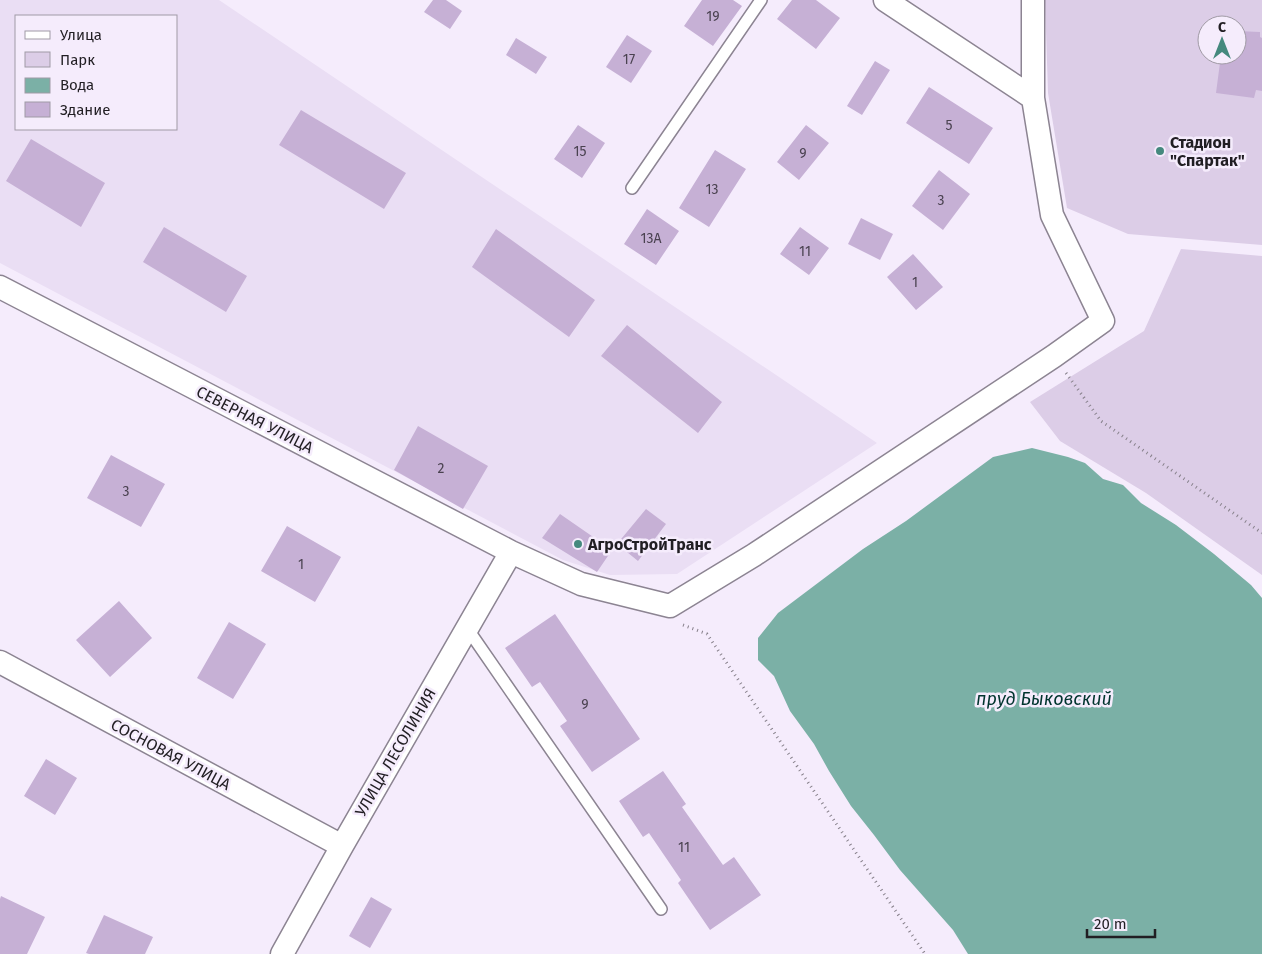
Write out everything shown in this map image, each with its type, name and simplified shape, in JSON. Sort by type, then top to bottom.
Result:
[{"type":"street","points":[[885,0],[1033,98]]},
{"type":"street","points":[[1033,0],[1033,98]]},
{"type":"street","name":"СЕВЕРНАЯ УЛИЦА","points":[[0,286],[511,552],[581,584],[670,606],[754,555],[1054,356],[1103,321],[1052,215],[1033,98]]},
{"type":"street","name":"УЛИЦА ЛЕСОЛИНИЯ","points":[[282,954],[511,552]]},
{"type":"street","name":"СОСНОВАЯ УЛИЦА","points":[[0,662],[342,846]]},
{"type":"lane","points":[[632,188],[761,0]]},
{"type":"lane","points":[[467,628],[662,909]]},
{"type":"path","points":[[1054,356],[1101,421],[1262,533]]},
{"type":"path","points":[[682,624],[707,634],[925,954]]},
{"type":"shaded area","points":[[0,0],[219,0],[877,443],[677,574],[610,575],[563,560],[0,263]]},
{"type":"green space","name":"Стадион \"Спартак\"","points":[[1045,0],[1262,0],[1262,245],[1128,234],[1067,208],[1048,93]]},
{"type":"green space","points":[[1181,249],[1262,256],[1262,575],[1146,493],[1060,441],[1030,402],[1144,331]]},
{"type":"water","name":"пруд Быковский","points":[[1032,448],[1085,463],[1103,479],[1123,485],[1141,503],[1176,525],[1214,554],[1251,585],[1262,598],[1262,954],[968,954],[953,930],[900,870],[851,806],[814,744],[790,711],[774,676],[758,660],[758,638],[778,613],[863,549],[906,521],[993,457]]},
{"type":"building","points":[[433,0],[446,0],[462,11],[450,29],[424,12]]},
{"type":"building","points":[[702,0],[733,0],[742,6],[713,46],[684,26]]},
{"type":"building","points":[[792,0],[816,0],[840,18],[816,49],[777,19]]},
{"type":"building","points":[[1247,31],[1260,32],[1260,37],[1262,38],[1262,91],[1256,90],[1254,98],[1216,93],[1220,65],[1247,65]]},
{"type":"building","points":[[627,35],[652,51],[631,83],[606,67]]},
{"type":"building","points":[[516,38],[547,57],[536,74],[506,55]]},
{"type":"building","points":[[875,61],[890,70],[862,115],[847,106]]},
{"type":"building","points":[[929,87],[993,128],[969,164],[906,123]]},
{"type":"building","points":[[301,110],[406,173],[384,209],[279,145]]},
{"type":"building","points":[[578,125],[605,143],[582,178],[554,159]]},
{"type":"building","points":[[806,125],[829,143],[799,180],[777,162]]},
{"type":"building","points":[[31,139],[105,183],[81,227],[6,181]]},
{"type":"building","points":[[715,150],[746,169],[709,227],[679,208]]},
{"type":"building","points":[[939,170],[970,194],[943,230],[912,206]]},
{"type":"building","points":[[647,209],[679,231],[656,265],[624,244]]},
{"type":"building","points":[[861,218],[893,234],[880,260],[848,244]]},
{"type":"building","points":[[164,227],[247,276],[226,312],[143,262]]},
{"type":"building","points":[[800,227],[829,248],[809,275],[780,254]]},
{"type":"building","points":[[496,229],[595,300],[569,337],[472,267]]},
{"type":"building","points":[[913,254],[943,287],[916,310],[887,277]]},
{"type":"building","points":[[627,325],[722,402],[698,433],[601,356]]},
{"type":"building","points":[[418,426],[488,466],[463,509],[394,470]]},
{"type":"building","points":[[111,455],[165,484],[141,527],[87,498]]},
{"type":"building","points":[[646,509],[666,524],[638,561],[617,544]]},
{"type":"building","name":"АгроСтройТранс","points":[[560,514],[612,550],[597,572],[542,538]]},
{"type":"building","points":[[287,526],[341,557],[315,602],[261,571]]},
{"type":"building","points":[[119,601],[152,638],[110,677],[76,640]]},
{"type":"building","points":[[555,614],[640,739],[592,772],[560,726],[567,721],[540,682],[532,687],[505,648]]},
{"type":"building","points":[[229,622],[266,644],[233,699],[197,678]]},
{"type":"building","points":[[46,759],[77,778],[55,815],[24,796]]},
{"type":"building","points":[[663,771],[686,804],[682,807],[723,865],[734,857],[761,895],[710,930],[678,883],[681,880],[649,833],[643,837],[619,801]]},
{"type":"building","points":[[1,896],[45,917],[27,954],[0,954]]},
{"type":"building","points":[[371,897],[392,909],[370,948],[349,936]]},
{"type":"building","points":[[104,915],[153,937],[145,954],[86,953]]},
{"type":"place","name":"Стадион \"Спартак\"","points":[[1160,151]]},
{"type":"place","name":"АгроСтройТранс","points":[[578,544]]}]
